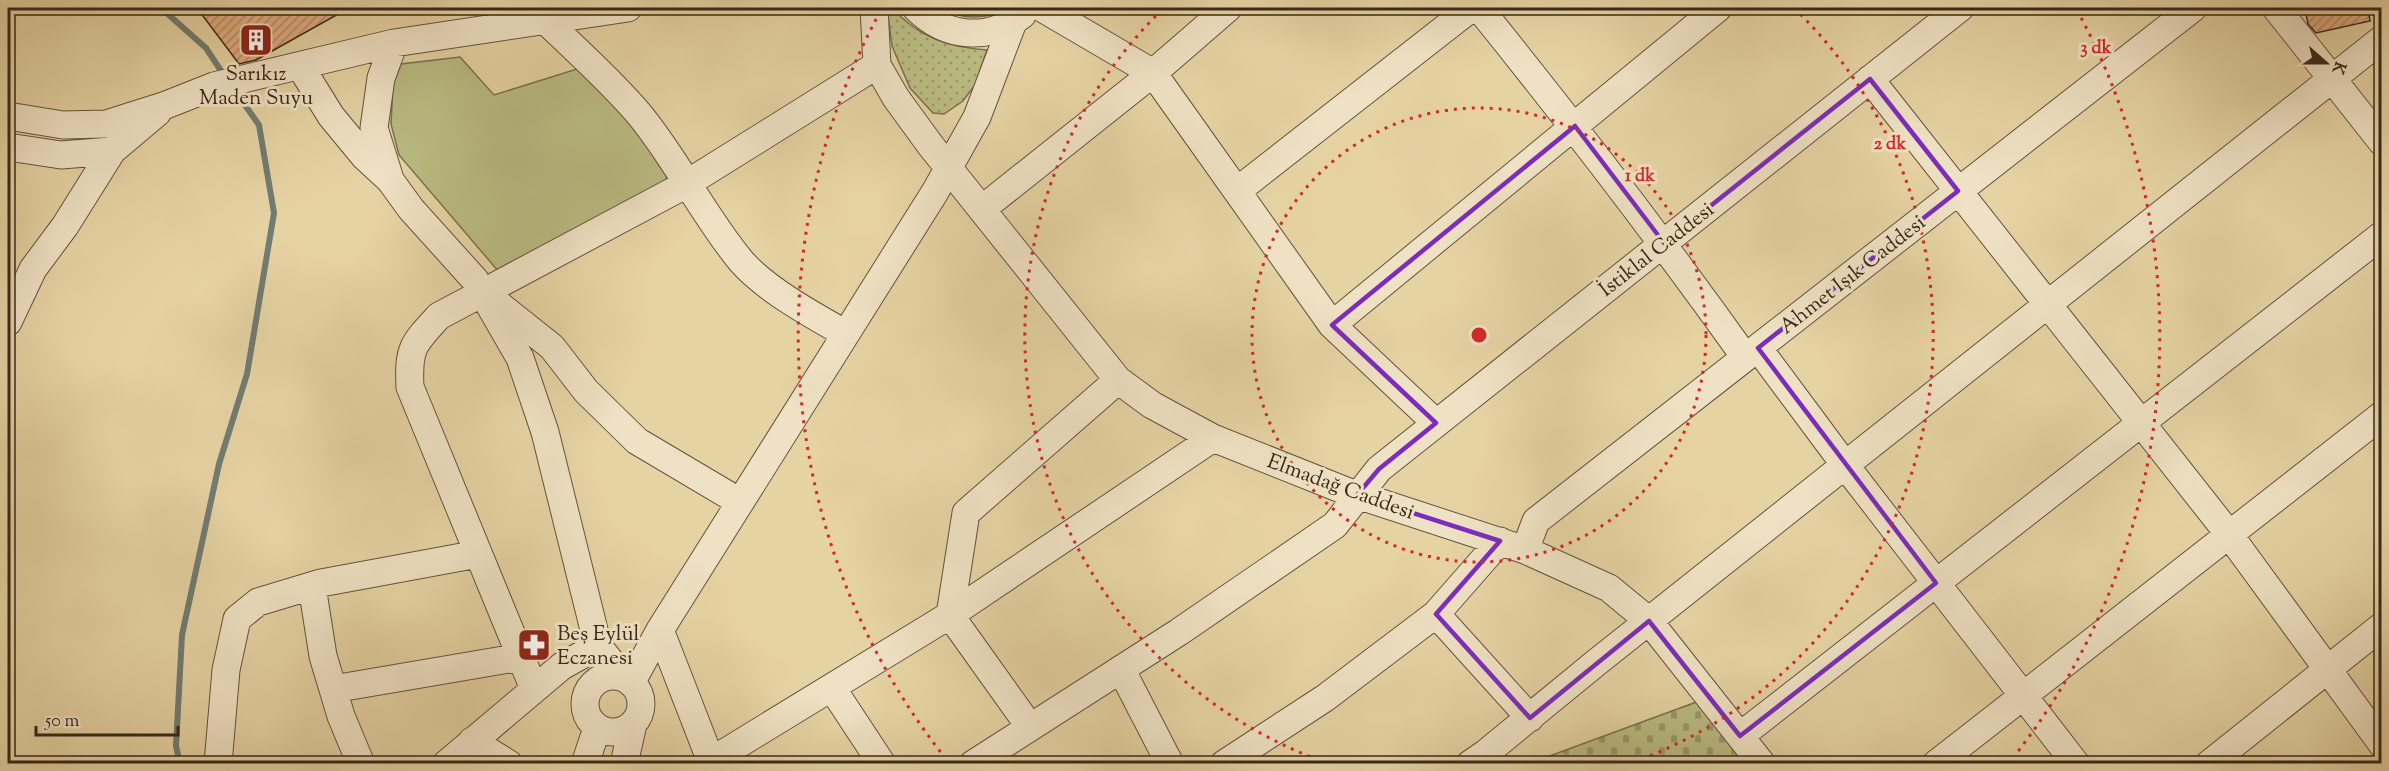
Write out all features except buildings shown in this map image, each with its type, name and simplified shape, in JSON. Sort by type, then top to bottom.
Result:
[{"type":"street","points":[[8,116],[63,125],[106,124],[166,105],[214,86],[394,43],[628,8]]},
{"type":"street","points":[[534,689],[410,387],[408,358],[419,337],[439,316],[688,184],[877,65],[874,8]]},
{"type":"street","points":[[916,8],[928,20],[948,30],[970,34],[992,32],[1021,15]]},
{"type":"street","points":[[1042,8],[1153,73],[1332,325],[1436,423]]},
{"type":"street","points":[[982,209],[1153,73],[1228,8]]},
{"type":"street","points":[[1237,191],[1471,8]]},
{"type":"street","points":[[1479,8],[1575,126],[1664,243],[1845,465],[2076,764]]},
{"type":"street","points":[[1332,325],[1718,8]]},
{"type":"street","name":"İstiklal Caddesi","points":[[973,764],[1003,755],[1030,727],[1179,633],[1335,525],[1379,469],[1960,8]]},
{"type":"street","name":"Ahmet Işık Caddesi","points":[[1512,545],[1536,521],[2193,8]]},
{"type":"street","points":[[2276,8],[2382,142]]},
{"type":"street","points":[[628,680],[949,167],[977,117],[998,63],[1021,15]]},
{"type":"street","points":[[545,20],[638,113],[665,148],[742,262],[782,295],[846,334]]},
{"type":"street","points":[[1470,764],[2382,39]]},
{"type":"street","points":[[390,180],[374,128],[381,78],[394,43]]},
{"type":"street","name":"Elmadağ Caddesi","points":[[877,65],[896,98],[931,146],[1118,380],[1152,405],[1213,438],[1357,495],[1512,545],[1609,588],[1649,621],[1762,764]]},
{"type":"street","points":[[300,66],[330,116],[364,156],[390,180],[411,209],[475,280],[520,358],[545,432],[598,646],[587,694],[586,712],[590,721],[602,730],[612,764]]},
{"type":"street","points":[[1870,79],[2228,533],[2382,744]]},
{"type":"street","points":[[8,322],[33,269],[65,226],[112,151],[166,105]]},
{"type":"street","points":[[8,147],[61,155],[112,151]]},
{"type":"street","points":[[1740,736],[2382,235]]},
{"type":"street","points":[[482,292],[552,347],[586,391],[637,441],[741,502]]},
{"type":"street","points":[[1030,727],[950,615],[966,513],[1118,380]]},
{"type":"street","points":[[1936,764],[2228,533],[2382,415]]},
{"type":"street","points":[[660,630],[712,762],[950,615],[1213,438]]},
{"type":"street","points":[[1224,764],[1326,698],[1436,614],[1512,545]]},
{"type":"street","points":[[218,764],[225,670],[237,619],[258,602],[312,586],[478,554]]},
{"type":"street","points":[[312,586],[323,656],[341,716],[361,764]]},
{"type":"street","points":[[1436,614],[1530,718]]},
{"type":"street","points":[[2209,764],[2382,626]]},
{"type":"street","points":[[598,646],[637,689],[641,706],[633,724],[624,764]]},
{"type":"street","points":[[446,764],[562,666],[598,646]]},
{"type":"street","points":[[333,689],[521,657]]},
{"type":"street","points":[[1121,669],[1170,764]]},
{"type":"street","points":[[587,694],[591,686],[606,677],[628,680]]},
{"type":"street","points":[[832,688],[882,764]]},
{"type":"street","points":[[602,730],[625,730],[633,724]]},
{"type":"street","points":[[585,764],[602,730]]},
{"type":"street","points":[[472,741],[509,764]]},
{"type":"highlighted area","points":[[1870,79],[1958,191],[1758,348],[1936,583],[1740,736],[1649,621],[1530,718],[1436,614],[1500,541],[1357,495],[1379,469],[1436,423],[1332,325],[1575,126],[1664,243]]},
{"type":"green space","points":[[887,8],[892,8],[913,27],[935,39],[959,46],[987,50],[975,85],[963,101],[944,114],[933,113],[910,88],[892,46]]},
{"type":"green space","points":[[941,8],[1006,8],[990,15],[973,17],[948,12]]},
{"type":"green space","points":[[460,57],[494,95],[580,68],[661,153],[668,171],[665,184],[499,272],[399,155],[391,124],[393,84],[401,64]]},
{"type":"green space","points":[[1702,700],[1752,764],[1528,764]]},
{"type":"waterway","points":[[161,8],[206,48],[225,77]]},
{"type":"waterway","points":[[180,764],[176,746],[182,635],[219,464],[247,374],[274,213],[259,125],[233,88]]},
{"type":"place","name":"Sarıkız Maden Suyu","points":[[256,40]]},
{"type":"place","name":"Beş Eylül Eczanesi","points":[[534,645]]}]
